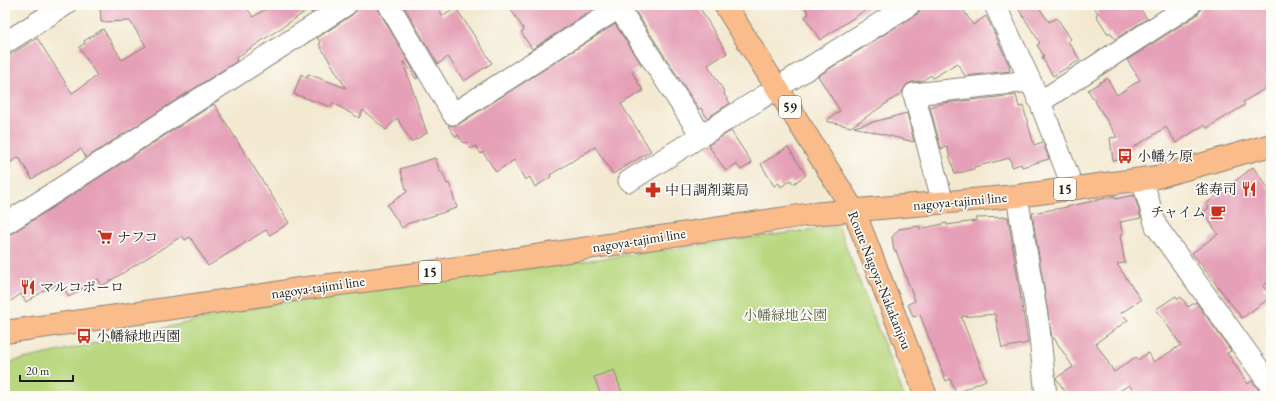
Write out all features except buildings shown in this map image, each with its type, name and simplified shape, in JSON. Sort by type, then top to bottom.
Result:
[{"type":"main road","name":"Route Nagoya-Nakakanjou","points":[[725,5],[854,211],[926,396]]},
{"type":"main road","name":"nagoya-tajimi line","points":[[5,332],[292,290],[417,274],[812,214],[1018,196],[1157,176],[1271,145]]},
{"type":"street","points":[[5,43],[64,5]]},
{"type":"street","points":[[5,224],[346,5]]},
{"type":"street","points":[[388,5],[453,114],[619,6],[701,135]]},
{"type":"street","points":[[629,181],[909,5]]},
{"type":"street","points":[[995,5],[1040,102],[1073,188]]},
{"type":"street","points":[[1040,102],[1190,5]]},
{"type":"street","points":[[943,203],[914,94],[1030,81]]},
{"type":"street","points":[[1142,178],[1156,226],[1271,386]]},
{"type":"street","points":[[1018,196],[1039,328],[1046,396]]},
{"type":"green space","name":"小幡緑地公園","points":[[838,226],[904,396],[5,396],[5,362],[272,304]]},
{"type":"place","name":"小幡ケ原","points":[[1125,156]]},
{"type":"place","name":"雀寿司","points":[[1249,189]]},
{"type":"place","name":"中日調剤薬局","points":[[653,190]]},
{"type":"place","name":"チャイム","points":[[1218,212]]},
{"type":"place","name":"ナフコ","points":[[105,237]]},
{"type":"place","name":"マルコポーロ","points":[[28,287]]},
{"type":"place","name":"小幡緑地西園","points":[[84,336]]}]
